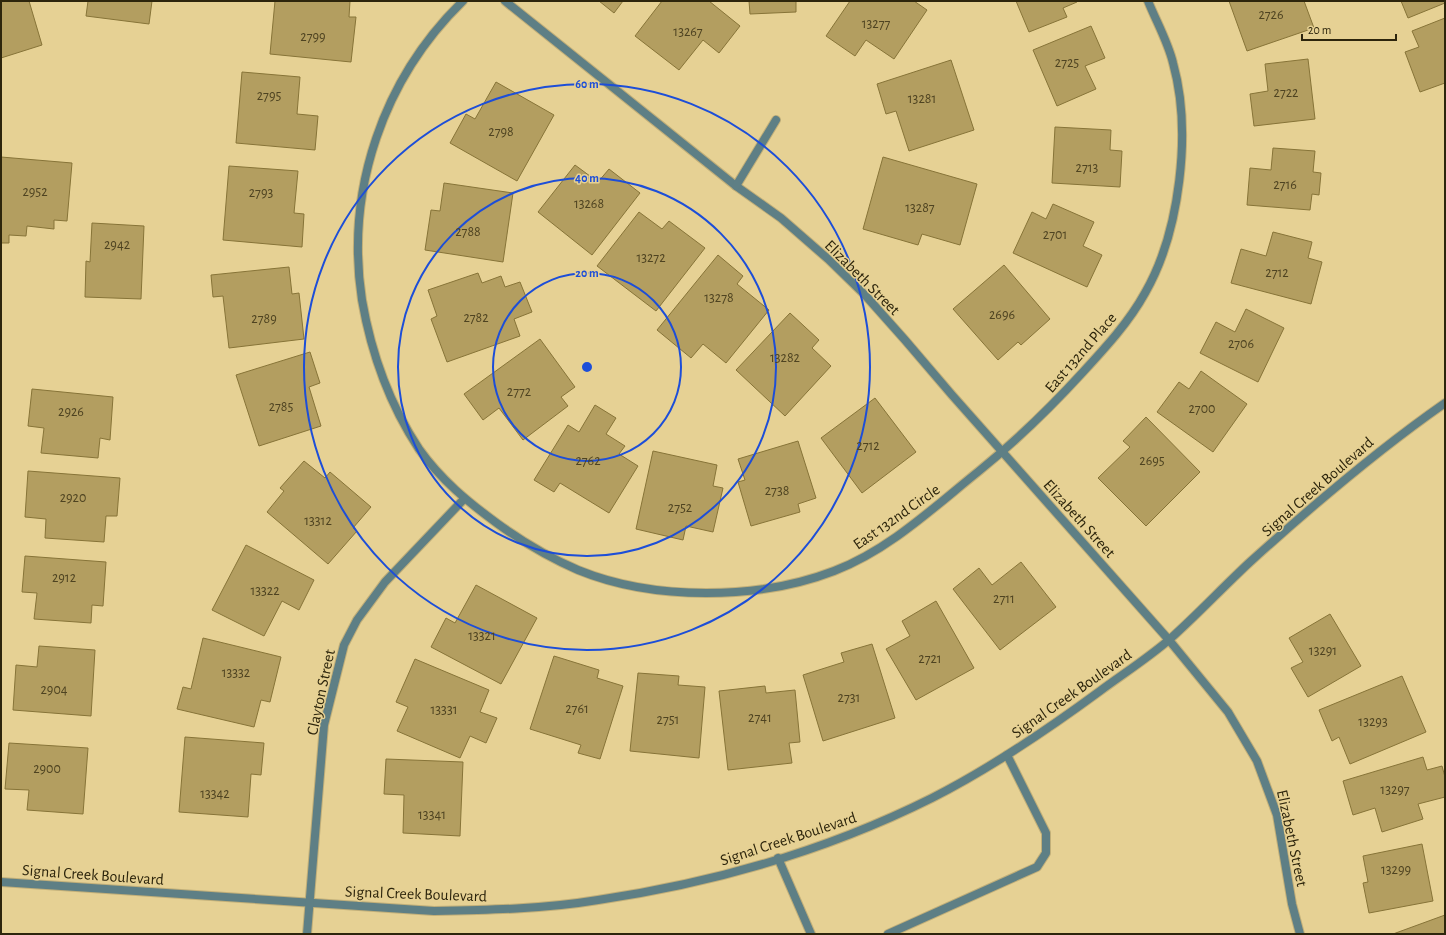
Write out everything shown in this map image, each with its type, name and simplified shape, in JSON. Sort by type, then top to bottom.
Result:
[{"type":"street","name":"East 132nd Circle","points":[[463,1],[421,50],[396,90],[378,130],[364,181],[359,227],[358,274],[366,322],[385,384],[404,424],[419,449],[435,469],[464,499],[528,544],[577,570],[602,578],[652,589],[707,592],[761,590],[786,585],[832,572],[875,551],[914,524],[1002,452]]},
{"type":"street","name":"Elizabeth Street","points":[[505,1],[736,186],[781,218],[828,259],[865,295],[1169,640],[1228,712],[1258,761],[1277,814],[1292,904],[1300,934]]},
{"type":"street","name":"East 132nd Place","points":[[1002,452],[1058,399],[1112,340],[1144,295],[1154,276],[1172,223],[1183,155],[1180,102],[1173,62],[1148,1]]},
{"type":"street","points":[[736,186],[776,120]]},
{"type":"street","name":"Signal Creek Boulevard","points":[[1,882],[309,904],[434,911],[539,907],[597,900],[697,882],[778,858],[886,820],[934,797],[980,772],[1063,718],[1169,640],[1250,562],[1352,472],[1394,438],[1445,403]]},
{"type":"street","name":"Clayton Street","points":[[307,934],[324,725],[344,645],[357,620],[385,582],[464,499]]},
{"type":"street","points":[[888,934],[1037,867],[1046,853],[1046,833],[1007,755]]},
{"type":"street","points":[[778,858],[811,934]]},
{"type":"building","points":[[1,1],[29,1],[42,45],[1,58]]},
{"type":"building","points":[[88,1],[152,1],[149,24],[86,16]]},
{"type":"building","points":[[275,1],[350,1],[349,17],[356,17],[351,62],[270,54]]},
{"type":"building","points":[[599,1],[623,1],[614,13]]},
{"type":"building","points":[[662,1],[709,1],[740,26],[719,53],[703,40],[679,70],[635,36]]},
{"type":"building","points":[[749,1],[796,1],[796,12],[750,14]]},
{"type":"building","points":[[850,1],[914,1],[927,10],[894,59],[866,40],[855,56],[826,36]]},
{"type":"building","points":[[1016,1],[1077,2],[1063,8],[1067,17],[1029,32]]},
{"type":"building","points":[[1229,1],[1304,1],[1314,28],[1247,51]]},
{"type":"building","points":[[1401,1],[1445,1],[1445,3],[1408,18]]},
{"type":"building","points":[[1445,18],[1445,83],[1420,92],[1405,52],[1419,47],[1412,31]]},
{"type":"building","points":[[1091,26],[1105,58],[1085,66],[1096,89],[1057,106],[1033,50]]},
{"type":"building","points":[[1308,59],[1315,119],[1254,126],[1250,94],[1268,91],[1265,64]]},
{"type":"building","points":[[951,60],[974,130],[909,151],[896,111],[886,114],[877,84]]},
{"type":"building","points":[[242,72],[300,77],[297,114],[318,116],[315,150],[236,143]]},
{"type":"building","points":[[496,82],[554,115],[517,181],[450,143],[466,114],[475,119]]},
{"type":"building","points":[[1055,127],[1111,130],[1110,150],[1122,151],[1120,187],[1052,183]]},
{"type":"building","points":[[1273,148],[1315,151],[1313,172],[1321,173],[1319,195],[1312,194],[1310,210],[1247,205],[1250,168],[1271,170]]},
{"type":"building","points":[[1,157],[72,163],[67,221],[54,220],[54,229],[27,226],[26,236],[9,235],[9,243],[1,243]]},
{"type":"building","points":[[883,157],[977,184],[960,245],[922,234],[918,245],[863,229]]},
{"type":"building","points":[[575,165],[598,182],[609,169],[640,193],[592,255],[538,212]]},
{"type":"building","points":[[229,166],[298,171],[294,213],[304,214],[302,247],[223,240]]},
{"type":"building","points":[[444,183],[513,193],[503,262],[425,250],[431,210],[440,211]]},
{"type":"building","points":[[1053,204],[1094,222],[1083,246],[1102,255],[1087,287],[1013,253],[1032,212],[1046,219]]},
{"type":"building","points":[[639,212],[662,229],[669,221],[705,248],[656,311],[597,266]]},
{"type":"building","points":[[92,223],[144,226],[141,299],[85,297],[86,261],[90,262]]},
{"type":"building","points":[[1273,232],[1312,242],[1308,258],[1322,262],[1311,304],[1231,283],[1241,249],[1266,256]]},
{"type":"building","points":[[718,255],[743,276],[737,284],[769,310],[726,363],[703,344],[691,358],[657,330]]},
{"type":"building","points":[[1004,265],[1050,319],[1021,345],[1018,342],[998,360],[953,309]]},
{"type":"building","points":[[289,267],[292,294],[299,293],[304,339],[229,348],[223,296],[213,297],[211,275]]},
{"type":"building","points":[[478,273],[482,283],[501,276],[505,287],[520,282],[532,312],[514,319],[520,336],[447,362],[431,319],[437,316],[428,290]]},
{"type":"building","points":[[1246,309],[1284,328],[1258,382],[1200,353],[1216,322],[1235,332]]},
{"type":"building","points":[[790,313],[819,340],[812,348],[831,366],[785,416],[736,370]]},
{"type":"building","points":[[540,339],[575,387],[561,397],[568,406],[523,440],[499,408],[483,420],[464,394]]},
{"type":"building","points":[[310,352],[320,383],[309,387],[321,426],[259,446],[236,375]]},
{"type":"building","points":[[1201,371],[1247,404],[1213,452],[1157,412],[1179,382],[1189,389]]},
{"type":"building","points":[[32,389],[113,397],[110,440],[100,438],[98,458],[41,453],[44,428],[28,426]]},
{"type":"building","points":[[875,398],[916,452],[862,493],[821,438]]},
{"type":"building","points":[[595,405],[616,418],[606,434],[625,446],[619,454],[638,466],[609,513],[560,483],[554,492],[534,480],[568,425],[579,432]]},
{"type":"building","points":[[1146,417],[1200,472],[1146,526],[1098,478],[1130,447],[1123,441]]},
{"type":"building","points":[[798,441],[816,498],[798,504],[800,512],[751,526],[738,482],[745,480],[738,459]]},
{"type":"building","points":[[653,451],[717,465],[713,486],[723,488],[713,532],[686,526],[683,540],[636,529]]},
{"type":"building","points":[[304,461],[325,478],[330,472],[371,507],[353,528],[357,531],[328,564],[267,512],[284,491],[280,488]]},
{"type":"building","points":[[28,471],[120,478],[117,516],[106,516],[104,542],[45,538],[46,519],[25,517]]},
{"type":"building","points":[[246,545],[314,580],[299,610],[282,601],[264,636],[212,610]]},
{"type":"building","points":[[25,556],[106,562],[103,606],[92,605],[91,623],[34,619],[37,593],[22,592]]},
{"type":"building","points":[[1021,562],[1056,607],[1000,650],[953,589],[979,568],[992,585]]},
{"type":"building","points":[[476,585],[537,618],[501,684],[431,647],[446,618],[455,623]]},
{"type":"building","points":[[936,601],[974,668],[916,700],[886,649],[910,636],[902,621]]},
{"type":"building","points":[[1330,614],[1361,666],[1308,697],[1291,668],[1303,662],[1289,638]]},
{"type":"building","points":[[203,638],[281,657],[270,702],[261,700],[254,727],[177,709],[183,687],[191,689]]},
{"type":"building","points":[[872,644],[895,718],[823,741],[803,675],[844,662],[841,653]]},
{"type":"building","points":[[39,646],[95,650],[91,716],[13,710],[16,665],[37,667]]},
{"type":"building","points":[[554,656],[599,670],[597,678],[623,686],[600,759],[578,753],[581,745],[530,729]]},
{"type":"building","points":[[415,659],[489,690],[480,712],[497,718],[486,743],[470,736],[460,758],[397,731],[408,707],[396,702]]},
{"type":"building","points":[[638,673],[679,676],[678,685],[705,687],[699,758],[630,751]]},
{"type":"building","points":[[1402,676],[1426,732],[1350,764],[1339,737],[1332,741],[1319,710]]},
{"type":"building","points":[[765,686],[766,693],[795,690],[800,742],[789,743],[792,763],[728,770],[719,691]]},
{"type":"building","points":[[185,737],[264,743],[261,775],[251,774],[248,817],[179,812]]},
{"type":"building","points":[[9,743],[88,748],[83,814],[27,810],[29,790],[5,789]]},
{"type":"building","points":[[1423,757],[1427,770],[1442,766],[1445,777],[1445,797],[1418,804],[1423,819],[1382,832],[1375,808],[1353,815],[1343,781]]},
{"type":"building","points":[[386,759],[463,762],[460,836],[403,833],[404,795],[384,794]]},
{"type":"building","points":[[1422,844],[1433,901],[1369,913],[1363,883],[1368,882],[1363,856]]},
{"type":"building","points":[[1445,915],[1445,934],[1393,934]]}]
